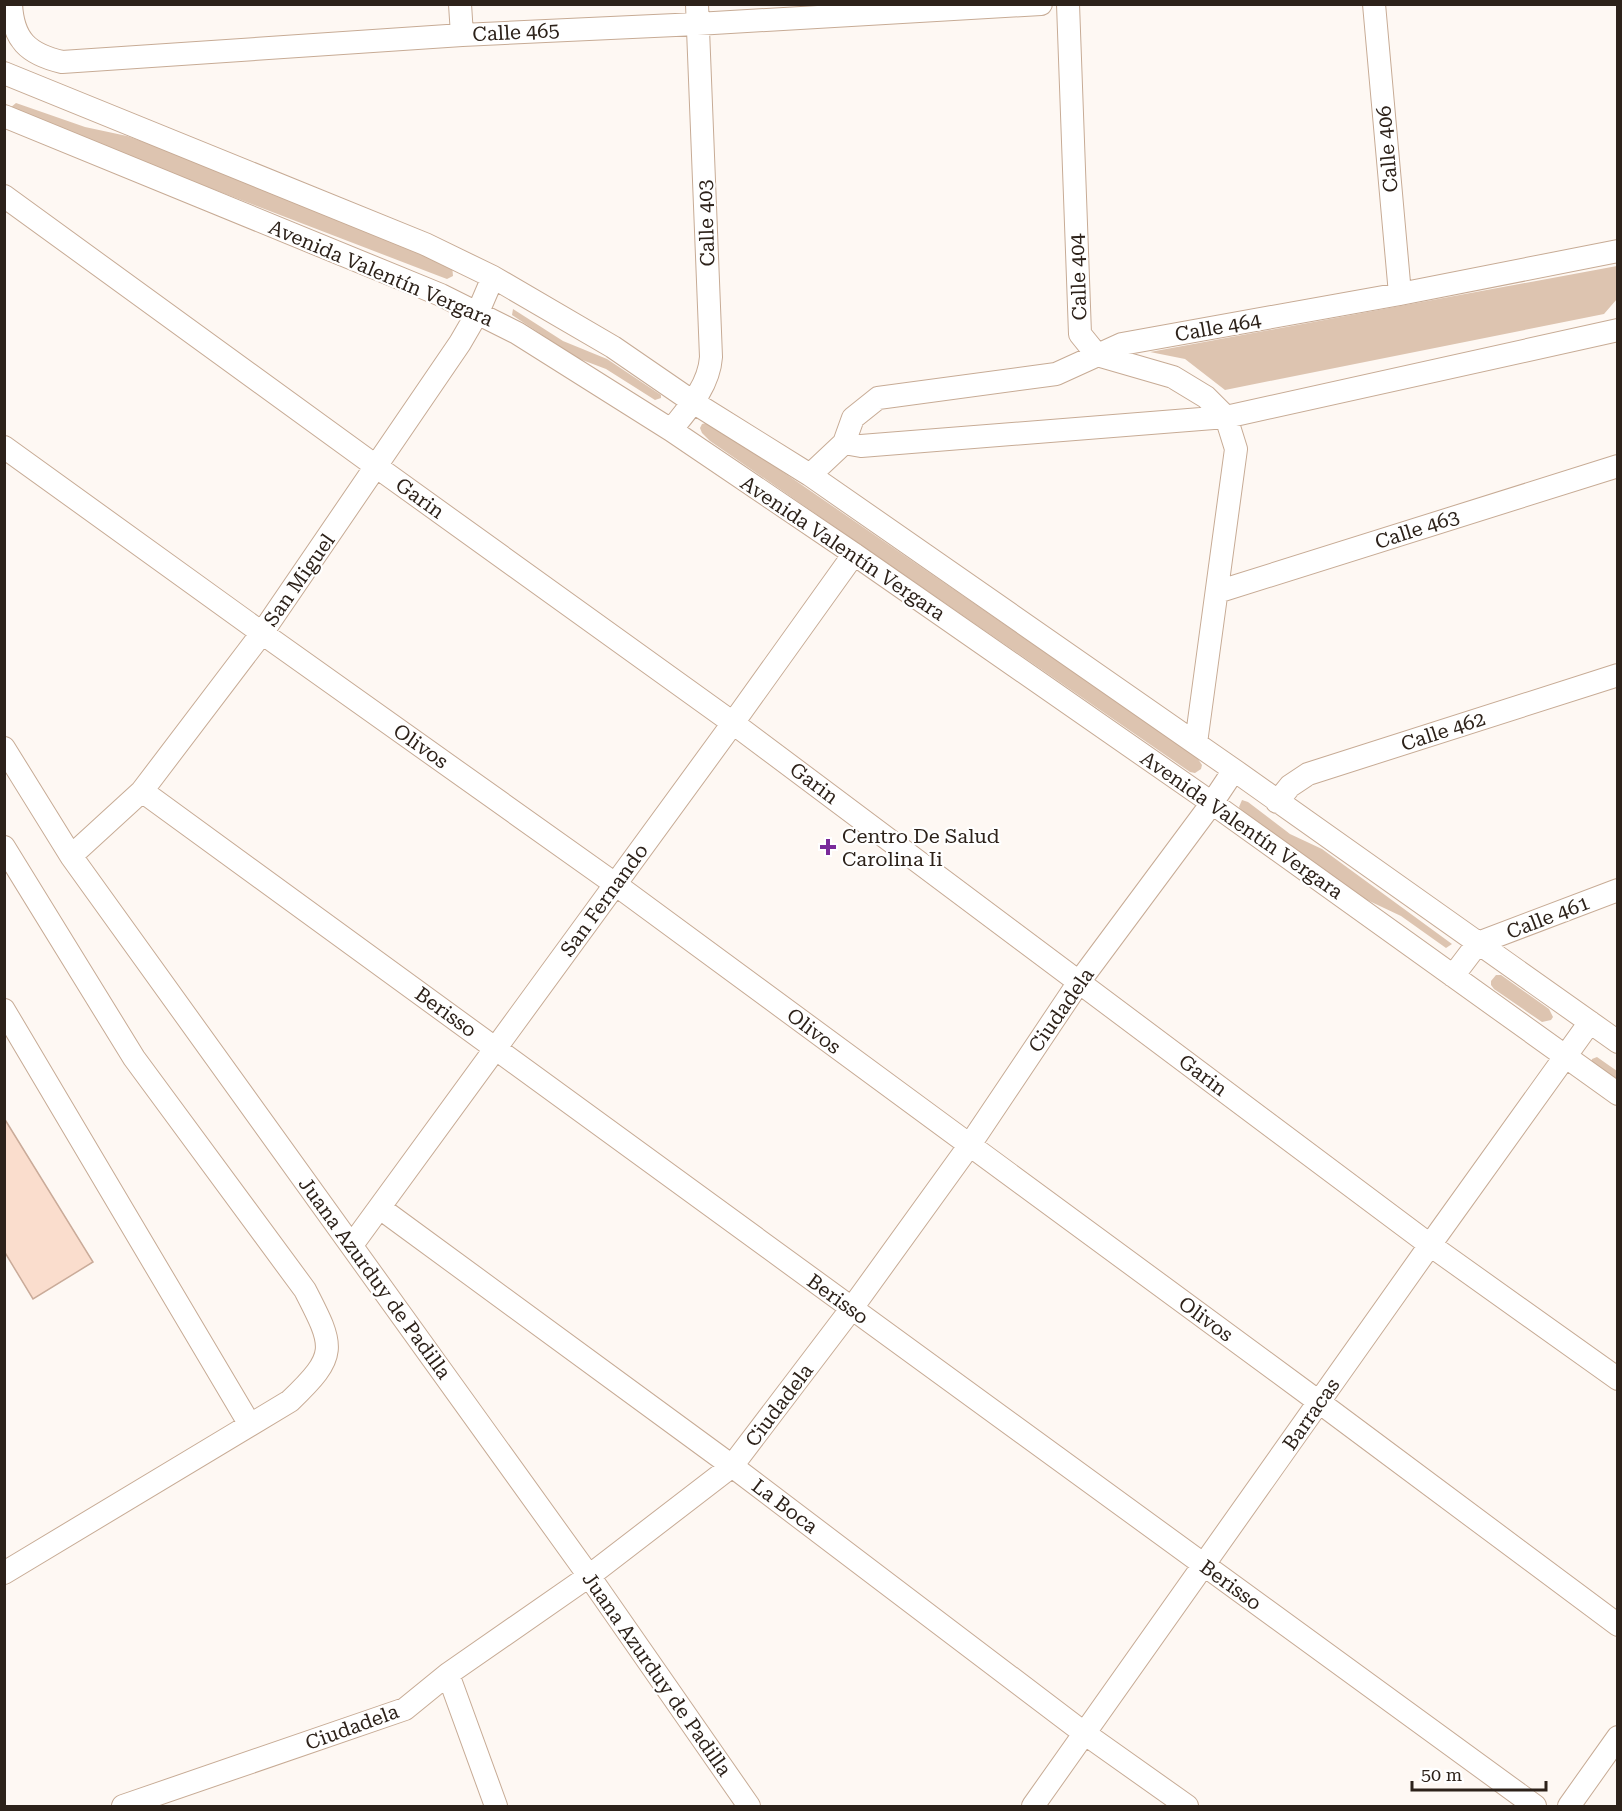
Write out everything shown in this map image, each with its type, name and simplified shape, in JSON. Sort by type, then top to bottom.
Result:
[{"type":"street","points":[[460,4],[462,35]]},
{"type":"street","name":"Calle 465","points":[[23,44],[47,58],[62,62],[462,35],[697,14],[1041,4]]},
{"type":"street","name":"Calle 404","points":[[1068,4],[1080,334],[1097,355]]},
{"type":"street","name":"Calle 406","points":[[1374,4],[1400,294]]},
{"type":"street","points":[[5,75],[15,52],[23,44],[15,32],[11,12]]},
{"type":"street","name":"Calle 403","points":[[671,430],[693,402],[708,374],[711,357],[697,14]]},
{"type":"street","name":"Avenida Valentín Vergara","points":[[5,75],[425,244],[493,277],[613,347],[693,402],[810,475],[1196,743],[1617,1042]]},
{"type":"street","name":"Avenida Valentín Vergara","points":[[4,116],[441,295],[517,333],[671,430],[854,554],[1212,803],[1617,1094]]},
{"type":"street","name":"Garin","points":[[4,196],[733,723],[1430,1245],[1617,1379]]},
{"type":"street","name":"Calle 464","points":[[810,475],[844,442],[853,418],[878,398],[1056,374],[1122,344],[1400,294],[1617,251]]},
{"type":"street","name":"San Miguel","points":[[70,856],[142,791],[262,633],[460,343],[478,312],[493,277]]},
{"type":"street","points":[[844,442],[861,446],[1227,417],[1617,330]]},
{"type":"street","points":[[1097,355],[1173,377],[1206,397],[1227,417],[1236,449],[1196,743]]},
{"type":"street","name":"Olivos","points":[[4,447],[615,884],[1319,1402],[1617,1625]]},
{"type":"street","name":"Calle 463","points":[[1218,592],[1617,466]]},
{"type":"street","name":"San Fernando","points":[[351,1245],[854,554]]},
{"type":"street","name":"Calle 462","points":[[1277,802],[1290,786],[1308,774],[1617,675]]},
{"type":"street","name":"Juana Azurduy de Padilla","points":[[4,748],[70,856],[589,1576],[749,1806]]},
{"type":"street","name":"Ciudadela","points":[[123,1806],[405,1709],[448,1674],[589,1576],[732,1466],[852,1308],[969,1146],[1079,982],[1234,770]]},
{"type":"street","name":"Berisso","points":[[142,791],[1534,1806]]},
{"type":"street","points":[[4,847],[134,1058],[305,1290],[328,1341],[325,1361],[314,1378],[290,1401],[4,1573]]},
{"type":"street","name":"Calle 461","points":[[1478,943],[1617,890]]},
{"type":"street","points":[[1453,976],[1478,943]]},
{"type":"street","points":[[4,1010],[250,1425]]},
{"type":"street","name":"Barracas","points":[[1033,1806],[1590,1022]]},
{"type":"street","name":"La Boca","points":[[380,1208],[732,1466],[1084,1733],[1187,1806]]},
{"type":"street","points":[[448,1674],[496,1806]]},
{"type":"street","points":[[1569,1806],[1617,1737]]},
{"type":"shaded area","points":[[16,103],[85,127],[127,136],[163,149],[452,265],[453,276],[447,279],[158,168],[10,108]]},
{"type":"shaded area","points":[[1617,266],[1617,299],[1604,314],[1225,390],[1185,359],[1150,352]]},
{"type":"shaded area","points":[[513,309],[563,341],[607,359],[661,395],[661,398],[655,400],[606,369],[577,358],[512,315]]},
{"type":"shaded area","points":[[706,423],[719,428],[1196,756],[1202,765],[1201,769],[1195,773],[1190,772],[710,441],[700,428]]},
{"type":"shaded area","points":[[1242,800],[1248,802],[1290,834],[1322,849],[1452,944],[1446,948],[1401,916],[1365,899],[1241,810],[1239,807]]},
{"type":"shaded area","points":[[1496,975],[1501,975],[1549,1009],[1553,1017],[1551,1020],[1542,1022],[1494,989],[1491,981]]},
{"type":"shaded area","points":[[1597,1057],[1617,1071],[1617,1081],[1591,1062]]},
{"type":"building","points":[[4,1118],[93,1262],[33,1299],[4,1251]]},
{"type":"place","name":"Centro De Salud Carolina Ii","points":[[828,847]]}]
